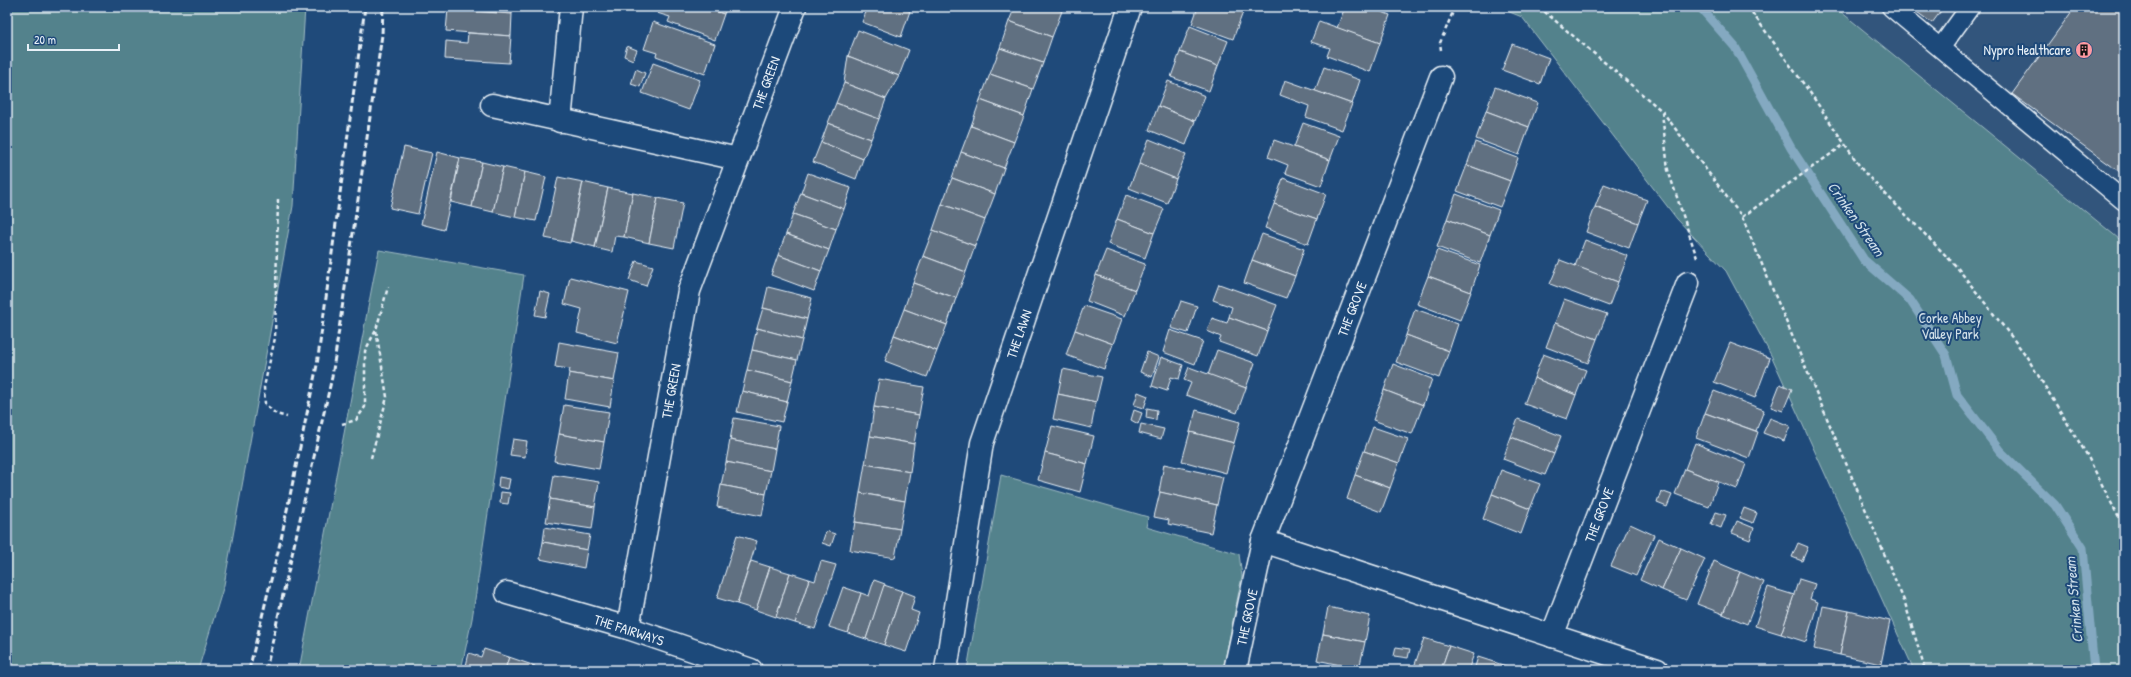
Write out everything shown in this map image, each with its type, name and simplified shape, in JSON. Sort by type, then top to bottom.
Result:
[{"type":"street","points":[[560,121],[571,7]]},
{"type":"street","name":"THE GREEN","points":[[628,628],[689,291],[795,7]]},
{"type":"street","name":"THE LAWN","points":[[946,670],[982,442],[1130,7]]},
{"type":"street","name":"THE GROVE","points":[[1235,670],[1262,541],[1441,78]]},
{"type":"street","points":[[492,105],[738,159]]},
{"type":"street","name":"THE GROVE","points":[[1552,636],[1688,282]]},
{"type":"street","points":[[1262,541],[1657,670]]},
{"type":"street","name":"THE FAIRWAYS","points":[[507,593],[628,628],[751,670]]},
{"type":"lane","points":[[1891,7],[1941,47],[2124,201]]},
{"type":"lane","points":[[1941,47],[1970,7]]},
{"type":"path","points":[[1441,78],[1440,43],[1455,7]]},
{"type":"path","points":[[1539,7],[1662,111],[1742,217],[1905,603],[1925,670]]},
{"type":"path","points":[[1748,7],[1863,171],[1956,266],[2025,354],[2087,455],[2123,526],[2124,562]]},
{"type":"path","points":[[1662,111],[1668,170],[1697,256],[1688,282]]},
{"type":"path","points":[[1742,217],[1845,144]]},
{"type":"path","points":[[278,199],[275,338],[264,393],[265,404],[276,414],[287,417]]},
{"type":"path","points":[[342,424],[356,420],[365,407],[365,351],[376,330],[388,287]]},
{"type":"path","points":[[372,458],[387,397],[376,330]]},
{"type":"shaded area","points":[[1835,7],[2124,7],[2124,243]]},
{"type":"green space","points":[[7,7],[305,7],[293,206],[224,585],[198,670],[7,670]]},
{"type":"green space","name":"Corke Abbey Valley Park","points":[[1497,7],[1835,7],[2124,243],[2124,670],[1914,670],[1772,357],[1726,271],[1677,219],[1522,17]]},
{"type":"green space","points":[[379,250],[524,275],[472,619],[461,670],[299,670]]},
{"type":"green space","points":[[1001,475],[1148,517],[1146,527],[1239,554],[1242,576],[1223,670],[967,670]]},
{"type":"building","points":[[470,7],[513,7],[512,14],[469,11]]},
{"type":"building","points":[[659,7],[704,7],[724,14],[715,40],[668,22],[670,17],[657,13]]},
{"type":"building","points":[[704,7],[727,7],[724,14]]},
{"type":"building","points":[[868,7],[899,7],[910,11],[901,37],[862,22]]},
{"type":"building","points":[[1015,7],[1051,7],[1062,11],[1052,37],[1009,21]]},
{"type":"building","points":[[1198,7],[1229,7],[1243,12],[1233,39],[1192,24]]},
{"type":"building","points":[[1229,7],[1245,7],[1243,12]]},
{"type":"building","points":[[1345,7],[1369,7],[1390,15],[1380,43],[1337,28]]},
{"type":"building","points":[[1910,7],[1944,7],[1932,23]]},
{"type":"building","name":"Nypro Healthcare","points":[[2075,7],[2124,7],[2124,175],[2012,94]]},
{"type":"building","points":[[448,9],[512,14],[511,36],[446,31]]},
{"type":"building","points":[[1009,21],[1052,37],[1043,63],[1000,48]]},
{"type":"building","points":[[1319,21],[1380,43],[1370,72],[1327,56],[1330,48],[1311,42]]},
{"type":"building","points":[[653,22],[715,44],[705,74],[656,56],[657,53],[644,49]]},
{"type":"building","points":[[1190,26],[1228,41],[1218,66],[1180,52]]},
{"type":"building","points":[[858,30],[909,50],[899,76],[848,56]]},
{"type":"building","points":[[468,33],[511,36],[509,63],[445,59],[446,41],[467,43]]},
{"type":"building","points":[[1512,44],[1549,58],[1540,84],[1502,70]]},
{"type":"building","points":[[627,46],[637,50],[633,60],[624,56]]},
{"type":"building","points":[[1000,48],[1043,63],[1033,89],[990,74]]},
{"type":"building","points":[[1180,52],[1218,66],[1209,91],[1171,77]]},
{"type":"building","points":[[848,56],[899,76],[886,99],[844,83]]},
{"type":"building","points":[[653,63],[700,80],[689,110],[642,93]]},
{"type":"building","points":[[1324,67],[1360,80],[1352,104],[1315,91]]},
{"type":"building","points":[[636,69],[645,73],[640,87],[631,84]]},
{"type":"building","points":[[990,74],[1033,89],[1024,116],[980,100]]},
{"type":"building","points":[[1285,80],[1352,104],[1342,130],[1306,117],[1309,106],[1280,95]]},
{"type":"building","points":[[1168,81],[1205,96],[1195,121],[1158,106]]},
{"type":"building","points":[[844,83],[886,99],[879,119],[836,103]]},
{"type":"building","points":[[1495,87],[1538,103],[1529,127],[1486,111]]},
{"type":"building","points":[[980,100],[1024,116],[1014,142],[971,126]]},
{"type":"building","points":[[836,103],[879,119],[871,139],[828,123]]},
{"type":"building","points":[[1158,106],[1195,121],[1186,145],[1149,130]]},
{"type":"building","points":[[1486,111],[1529,127],[1519,155],[1476,139]]},
{"type":"building","points":[[828,123],[871,139],[863,159],[821,142]]},
{"type":"building","points":[[1303,123],[1339,136],[1330,160],[1294,147]]},
{"type":"building","points":[[971,126],[1014,142],[1004,168],[961,152]]},
{"type":"building","points":[[1149,139],[1186,154],[1176,179],[1139,164]]},
{"type":"building","points":[[1274,140],[1330,160],[1321,186],[1285,173],[1288,165],[1268,157]]},
{"type":"building","points":[[821,142],[863,159],[856,179],[813,162]]},
{"type":"building","points":[[1475,142],[1518,158],[1510,181],[1467,165]]},
{"type":"building","points":[[404,147],[432,153],[418,214],[390,208]]},
{"type":"building","points":[[437,152],[460,158],[444,230],[421,224]]},
{"type":"building","points":[[961,152],[1004,168],[995,194],[952,178]]},
{"type":"building","points":[[460,158],[482,162],[472,207],[451,202]]},
{"type":"building","points":[[482,162],[503,167],[493,212],[472,207]]},
{"type":"building","points":[[1139,164],[1176,179],[1167,203],[1129,188]]},
{"type":"building","points":[[1467,165],[1510,181],[1500,207],[1457,191]]},
{"type":"building","points":[[503,167],[525,172],[515,217],[493,212]]},
{"type":"building","points":[[525,172],[546,177],[536,221],[515,217]]},
{"type":"building","points":[[808,173],[851,188],[844,209],[801,193]]},
{"type":"building","points":[[558,177],[583,182],[570,243],[545,238]]},
{"type":"building","points":[[952,178],[995,194],[985,220],[942,204]]},
{"type":"building","points":[[1283,178],[1326,194],[1317,219],[1274,204]]},
{"type":"building","points":[[583,182],[608,188],[595,247],[571,241]]},
{"type":"building","points":[[1604,184],[1647,200],[1638,223],[1595,207]]},
{"type":"building","points":[[608,188],[633,193],[624,237],[615,236],[612,252],[595,248]]},
{"type":"building","points":[[633,193],[658,198],[649,243],[624,237]]},
{"type":"building","points":[[801,193],[844,209],[836,229],[793,214]]},
{"type":"building","points":[[1456,194],[1499,210],[1490,235],[1447,219]]},
{"type":"building","points":[[1126,195],[1164,209],[1154,233],[1117,219]]},
{"type":"building","points":[[658,198],[683,203],[674,248],[649,243]]},
{"type":"building","points":[[942,204],[985,220],[975,246],[933,230]]},
{"type":"building","points":[[1274,204],[1317,219],[1308,244],[1265,228]]},
{"type":"building","points":[[1595,207],[1638,223],[1629,248],[1586,232]]},
{"type":"building","points":[[793,214],[836,229],[829,250],[786,234]]},
{"type":"building","points":[[1117,219],[1154,233],[1145,258],[1108,244]]},
{"type":"building","points":[[1447,219],[1490,235],[1480,263],[1437,247]]},
{"type":"building","points":[[933,230],[975,246],[966,272],[923,256]]},
{"type":"building","points":[[786,234],[829,250],[821,271],[778,255]]},
{"type":"building","points":[[1262,234],[1304,249],[1295,276],[1252,260]]},
{"type":"building","points":[[1585,240],[1628,256],[1618,282],[1575,266]]},
{"type":"building","points":[[1106,250],[1145,264],[1135,290],[1096,275]]},
{"type":"building","points":[[1437,250],[1480,265],[1471,292],[1428,276]]},
{"type":"building","points":[[778,255],[821,271],[814,291],[771,275]]},
{"type":"building","points":[[923,256],[966,272],[956,298],[913,283]]},
{"type":"building","points":[[1252,260],[1295,276],[1286,298],[1244,283]]},
{"type":"building","points":[[1560,260],[1618,282],[1609,306],[1550,284]]},
{"type":"building","points":[[636,261],[653,266],[646,286],[629,280]]},
{"type":"building","points":[[1096,275],[1135,290],[1125,316],[1087,301]]},
{"type":"building","points":[[1428,276],[1471,292],[1460,320],[1417,304]]},
{"type":"building","points":[[570,277],[629,292],[617,343],[577,333],[582,309],[564,304]]},
{"type":"building","points":[[913,283],[956,298],[947,325],[904,309]]},
{"type":"building","points":[[1219,284],[1277,305],[1267,331],[1229,317],[1232,307],[1213,300]]},
{"type":"building","points":[[768,287],[812,298],[807,319],[763,308]]},
{"type":"building","points":[[540,291],[550,294],[545,317],[535,315]]},
{"type":"building","points":[[1564,299],[1607,314],[1597,339],[1555,323]]},
{"type":"building","points":[[1181,301],[1197,306],[1188,333],[1171,328]]},
{"type":"building","points":[[1084,306],[1122,319],[1113,344],[1075,330]]},
{"type":"building","points":[[763,308],[807,319],[802,340],[757,328]]},
{"type":"building","points":[[904,309],[947,325],[937,351],[894,335]]},
{"type":"building","points":[[1415,309],[1458,324],[1449,351],[1406,335]]},
{"type":"building","points":[[1229,317],[1267,331],[1258,356],[1219,342],[1221,337],[1207,331],[1212,318],[1227,323]]},
{"type":"building","points":[[1555,323],[1597,339],[1588,363],[1546,347]]},
{"type":"building","points":[[757,328],[802,340],[797,360],[752,350]]},
{"type":"building","points":[[1075,330],[1113,344],[1104,369],[1066,355]]},
{"type":"building","points":[[1170,330],[1203,341],[1195,364],[1163,352]]},
{"type":"building","points":[[894,335],[937,351],[927,377],[885,361]]},
{"type":"building","points":[[1406,335],[1449,351],[1439,378],[1396,362]]},
{"type":"building","points":[[559,342],[619,353],[614,381],[569,373],[570,369],[555,367]]},
{"type":"building","points":[[1730,343],[1770,358],[1755,398],[1714,382]]},
{"type":"building","points":[[752,350],[797,360],[792,381],[747,370]]},
{"type":"building","points":[[1217,350],[1255,363],[1246,388],[1208,375]]},
{"type":"building","points":[[1147,352],[1159,357],[1152,377],[1140,372]]},
{"type":"building","points":[[1543,354],[1586,370],[1576,395],[1534,378]]},
{"type":"building","points":[[1161,357],[1183,365],[1179,379],[1171,377],[1167,391],[1152,386]]},
{"type":"building","points":[[1393,364],[1432,379],[1423,405],[1384,390]]},
{"type":"building","points":[[1189,367],[1246,388],[1237,413],[1186,395],[1191,383],[1184,380]]},
{"type":"building","points":[[1063,369],[1102,377],[1096,402],[1058,394]]},
{"type":"building","points":[[747,370],[792,381],[787,402],[742,391]]},
{"type":"building","points":[[569,373],[614,381],[610,407],[565,399]]},
{"type":"building","points":[[1534,378],[1576,395],[1567,419],[1524,404]]},
{"type":"building","points":[[879,379],[924,387],[919,415],[874,407]]},
{"type":"building","points":[[1780,384],[1792,389],[1783,411],[1771,407]]},
{"type":"building","points":[[1384,390],[1423,405],[1412,434],[1373,420]]},
{"type":"building","points":[[742,391],[787,402],[782,422],[737,412]]},
{"type":"building","points":[[1714,391],[1764,410],[1756,431],[1705,413]]},
{"type":"building","points":[[1138,392],[1148,396],[1144,408],[1134,405]]},
{"type":"building","points":[[1058,394],[1096,402],[1091,428],[1053,419]]},
{"type":"building","points":[[564,405],[609,412],[604,442],[559,434]]},
{"type":"building","points":[[874,407],[919,415],[914,444],[870,436]]},
{"type":"building","points":[[1147,408],[1157,410],[1156,420],[1146,418]]},
{"type":"building","points":[[1134,410],[1142,413],[1138,424],[1131,420]]},
{"type":"building","points":[[1196,410],[1240,422],[1234,443],[1190,432]]},
{"type":"building","points":[[1705,413],[1758,432],[1749,458],[1696,438]]},
{"type":"building","points":[[734,418],[779,426],[775,449],[730,440]]},
{"type":"building","points":[[1770,418],[1790,426],[1784,441],[1763,433]]},
{"type":"building","points":[[1518,419],[1561,436],[1554,454],[1511,437]]},
{"type":"building","points":[[1141,424],[1164,429],[1161,439],[1139,433]]},
{"type":"building","points":[[1052,426],[1094,436],[1087,464],[1045,453]]},
{"type":"building","points":[[1373,427],[1408,439],[1399,463],[1364,451]]},
{"type":"building","points":[[1190,432],[1234,443],[1226,473],[1182,461]]},
{"type":"building","points":[[559,434],[604,442],[599,469],[554,461]]},
{"type":"building","points":[[870,436],[914,444],[910,472],[865,464]]},
{"type":"building","points":[[1511,437],[1554,454],[1545,475],[1503,459]]},
{"type":"building","points":[[513,439],[527,441],[525,457],[510,455]]},
{"type":"building","points":[[730,440],[775,449],[771,471],[726,462]]},
{"type":"building","points":[[1695,443],[1746,464],[1737,489],[1685,469]]},
{"type":"building","points":[[1364,451],[1399,463],[1390,488],[1355,475]]},
{"type":"building","points":[[1045,453],[1087,464],[1080,492],[1038,480]]},
{"type":"building","points":[[726,462],[771,471],[766,494],[721,485]]},
{"type":"building","points":[[865,464],[910,472],[905,501],[860,493]]},
{"type":"building","points":[[1164,464],[1223,477],[1217,505],[1159,492]]},
{"type":"building","points":[[1685,469],[1718,482],[1709,507],[1675,494]]},
{"type":"building","points":[[1501,470],[1540,484],[1530,509],[1492,494]]},
{"type":"building","points":[[554,475],[599,482],[595,507],[550,499]]},
{"type":"building","points":[[1355,475],[1390,488],[1381,512],[1347,499]]},
{"type":"building","points":[[499,477],[510,479],[508,489],[498,487]]},
{"type":"building","points":[[721,485],[766,494],[762,516],[717,507]]},
{"type":"building","points":[[1661,491],[1672,495],[1667,507],[1657,503]]},
{"type":"building","points":[[501,492],[510,493],[508,504],[500,503]]},
{"type":"building","points":[[1160,492],[1217,505],[1211,533],[1168,524],[1169,520],[1154,517]]},
{"type":"building","points":[[860,493],[905,501],[900,529],[855,522]]},
{"type":"building","points":[[1492,494],[1530,509],[1521,534],[1483,519]]},
{"type":"building","points":[[550,499],[595,507],[592,529],[546,522]]},
{"type":"building","points":[[1744,508],[1757,513],[1753,523],[1740,518]]},
{"type":"building","points":[[1716,512],[1726,515],[1721,528],[1711,524]]},
{"type":"building","points":[[1737,521],[1754,528],[1750,540],[1732,533]]},
{"type":"building","points":[[855,522],[900,529],[895,558],[850,550]]},
{"type":"building","points":[[1630,524],[1654,535],[1636,576],[1611,566]]},
{"type":"building","points":[[545,527],[590,535],[587,550],[543,542]]},
{"type":"building","points":[[826,531],[835,534],[831,546],[822,543]]},
{"type":"building","points":[[737,535],[757,541],[737,604],[717,598]]},
{"type":"building","points":[[1659,538],[1681,548],[1662,590],[1640,580]]},
{"type":"building","points":[[543,542],[587,550],[584,568],[540,559]]},
{"type":"building","points":[[1798,543],[1808,547],[1802,561],[1792,557]]},
{"type":"building","points":[[1681,548],[1705,559],[1686,600],[1662,590]]},
{"type":"building","points":[[751,561],[770,567],[756,610],[737,604]]},
{"type":"building","points":[[821,561],[836,565],[815,629],[795,623],[809,579],[815,581]]},
{"type":"building","points":[[1714,561],[1740,572],[1723,614],[1697,604]]},
{"type":"building","points":[[770,567],[790,573],[776,617],[756,610]]},
{"type":"building","points":[[1740,572],[1764,582],[1747,624],[1723,614]]},
{"type":"building","points":[[790,573],[809,579],[795,623],[776,617]]},
{"type":"building","points":[[1799,579],[1815,584],[1810,599],[1818,602],[1806,642],[1781,634]]},
{"type":"building","points":[[874,580],[885,584],[866,639],[848,633],[861,593],[869,596]]},
{"type":"building","points":[[884,585],[902,591],[884,645],[866,639]]},
{"type":"building","points":[[843,587],[861,593],[848,633],[829,627]]},
{"type":"building","points":[[1768,587],[1794,595],[1781,634],[1755,626]]},
{"type":"building","points":[[902,591],[915,596],[911,610],[919,613],[906,652],[884,645]]},
{"type":"building","points":[[1823,606],[1849,611],[1840,655],[1814,649]]},
{"type":"building","points":[[1328,607],[1370,616],[1365,642],[1323,634]]},
{"type":"building","points":[[1849,611],[1890,621],[1881,664],[1840,655]]},
{"type":"building","points":[[1323,634],[1365,642],[1359,669],[1317,660]]},
{"type":"building","points":[[1424,638],[1449,646],[1441,670],[1413,670]]},
{"type":"building","points":[[1449,646],[1474,654],[1468,670],[1441,670]]},
{"type":"building","points":[[1396,647],[1410,649],[1408,658],[1394,656]]},
{"type":"building","points":[[484,649],[509,657],[505,670],[465,670],[469,653],[481,657]]},
{"type":"building","points":[[509,657],[535,666],[533,670],[505,670]]},
{"type":"building","points":[[1478,657],[1503,665],[1501,670],[1474,670]]},
{"type":"building","points":[[1503,665],[1518,670],[1501,670]]},
{"type":"waterway","name":"Crinken Stream","points":[[1700,7],[1735,47],[1791,148],[1864,260],[1910,300],[1946,355],[1957,395],[2000,451],[2055,505],[2083,548],[2094,670]]},
{"type":"railway","points":[[249,670],[281,539],[317,365],[365,7]]},
{"type":"railway","points":[[266,670],[332,377],[382,35],[383,7]]},
{"type":"place","name":"Nypro Healthcare","points":[[2084,50]]}]
